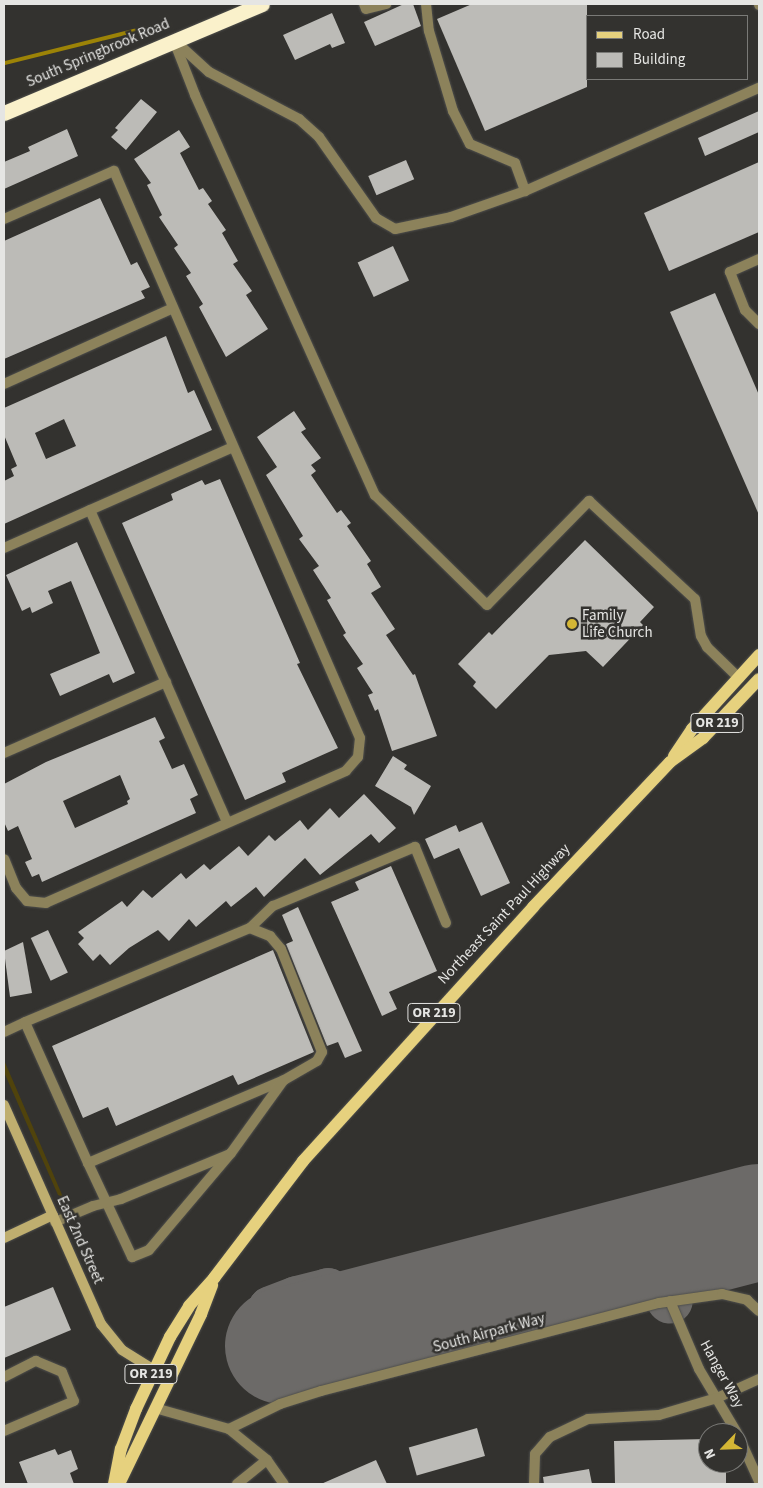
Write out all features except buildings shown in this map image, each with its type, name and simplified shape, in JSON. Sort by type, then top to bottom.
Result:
[{"type":"highway","name":"South Springbrook Road","points":[[4,113],[262,4]]},
{"type":"main road","name":"Northeast Saint Paul Highway","points":[[214,1278],[303,1160],[359,1096],[670,762],[692,729],[759,655]]},
{"type":"main road","name":"Northeast Saint Paul Highway","points":[[670,762],[703,738],[759,679]]},
{"type":"main road","name":"OR 219","points":[[114,1484],[122,1449],[153,1369],[189,1306],[214,1278]]},
{"type":"main road","name":"OR 219","points":[[119,1484],[201,1314],[214,1278]]},
{"type":"street","points":[[364,4],[366,9],[386,4]]},
{"type":"street","points":[[426,4],[429,31],[453,111],[470,144],[515,163],[525,191]]},
{"type":"street","points":[[174,41],[209,72],[299,119],[319,137],[376,218],[395,229],[451,216],[525,191],[759,88]]},
{"type":"street","points":[[174,41],[207,122],[375,495],[487,605],[589,501],[695,599],[701,636],[707,647],[739,678]]},
{"type":"street","points":[[4,219],[114,171],[360,738],[358,757],[346,771],[46,902],[27,901],[16,888],[4,859]]},
{"type":"street","points":[[759,259],[730,272],[745,310],[759,324]]},
{"type":"street","points":[[4,384],[173,308]]},
{"type":"street","points":[[4,548],[234,447]]},
{"type":"street","points":[[90,510],[227,822]]},
{"type":"street","points":[[4,753],[166,682]]},
{"type":"street","points":[[4,1032],[250,928],[273,906],[415,847],[446,923]]},
{"type":"street","points":[[88,1164],[284,1080],[317,1060],[322,1046],[281,949],[270,936],[250,928]]},
{"type":"street","points":[[25,1022],[88,1164],[132,1257],[148,1250],[231,1153],[284,1080]]},
{"type":"street","name":"East 2nd Street","points":[[4,1106],[106,1331],[122,1350],[153,1369]]},
{"type":"street","points":[[4,1238],[54,1219],[107,1203],[231,1153]]},
{"type":"street","name":"South Airpark Way","points":[[229,1429],[280,1404],[321,1391],[670,1301],[722,1294],[747,1300],[759,1311]]},
{"type":"street","name":"Hanger Way","points":[[670,1301],[699,1369],[732,1423]]},
{"type":"street","points":[[4,1377],[36,1362],[62,1372],[74,1401],[4,1431]]},
{"type":"street","points":[[534,1484],[535,1454],[550,1437],[588,1419],[659,1415],[717,1398],[759,1379]]},
{"type":"street","points":[[155,1408],[229,1429],[267,1460],[284,1484]]},
{"type":"street","name":"Hanger Way","points":[[748,1456],[759,1481]]},
{"type":"street","points":[[237,1484],[267,1460]]},
{"type":"shaded area","points":[[145,26],[146,30],[4,65],[4,61]]},
{"type":"shaded area","points":[[4,1060],[63,1197],[58,1195],[4,1072]]},
{"type":"taxiway","points":[[654,1250],[670,1301]]},
{"type":"taxiway","points":[[283,1346],[271,1335],[266,1318],[271,1309],[297,1299],[328,1291],[343,1301],[365,1325]]},
{"type":"runway","points":[[283,1346],[759,1222]]},
{"type":"place","name":"Family Life Church","points":[[572,624]]}]
